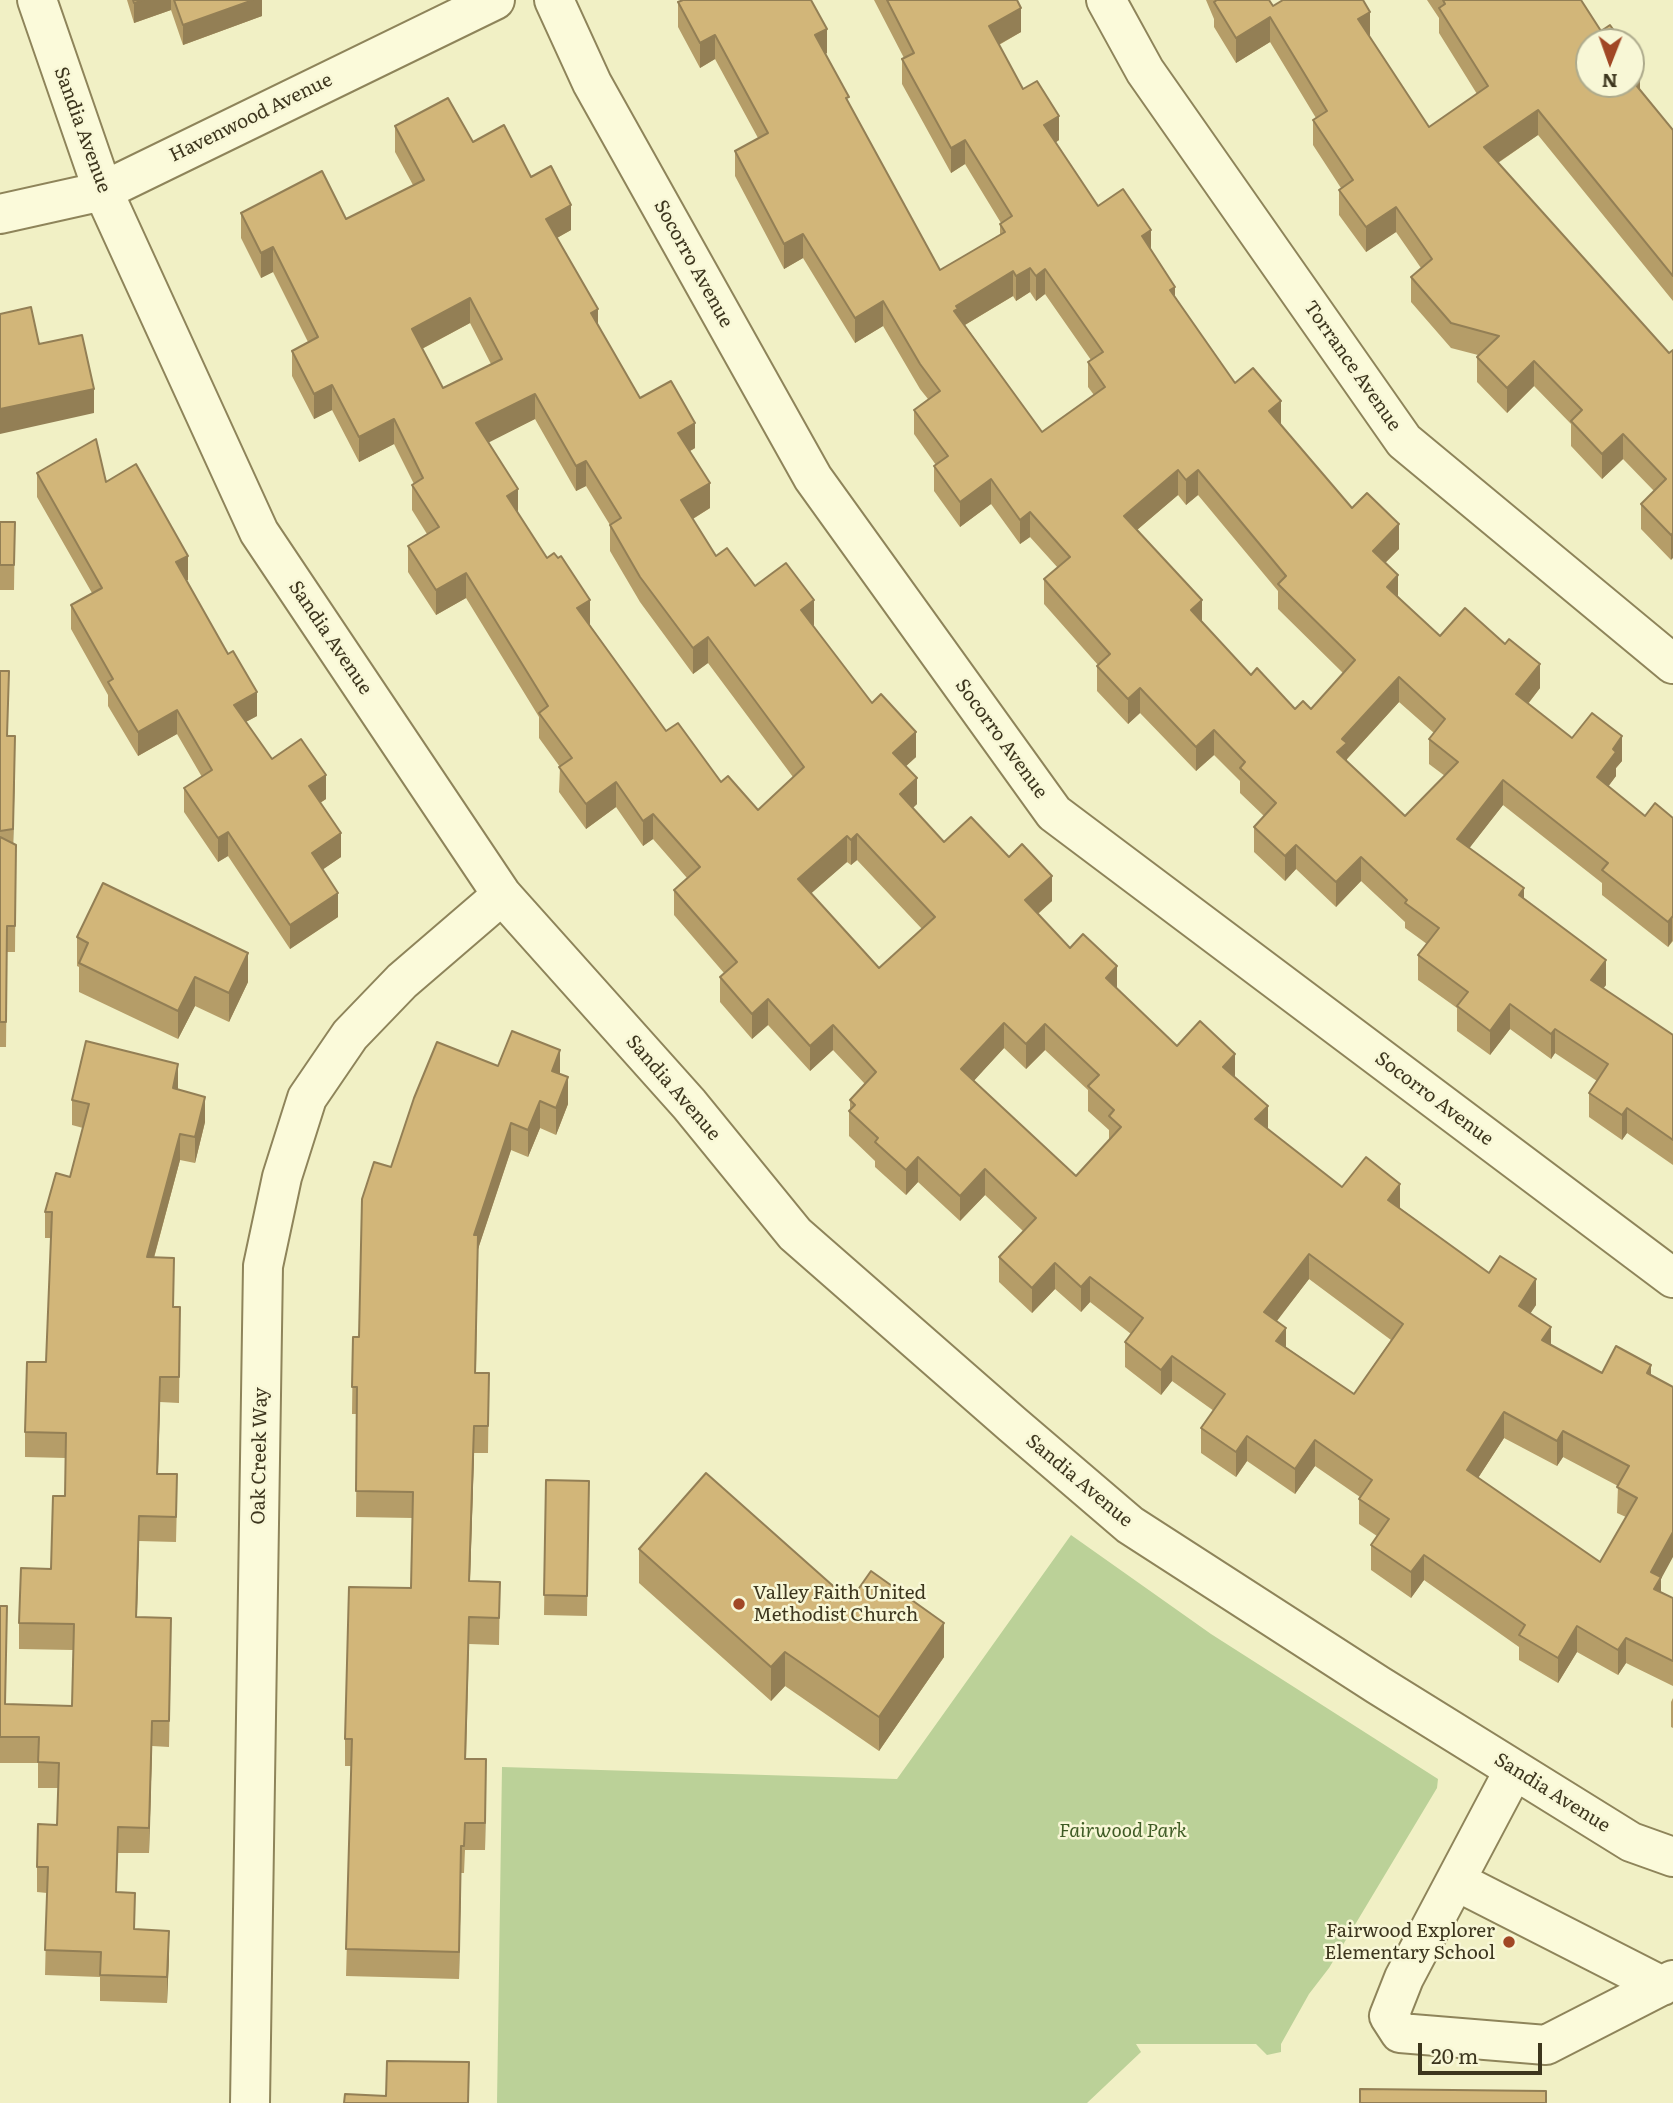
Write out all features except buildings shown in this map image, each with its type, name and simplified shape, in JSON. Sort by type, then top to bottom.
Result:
[{"type":"street","name":"Sandia Avenue","points":[[37,0],[103,191],[259,532],[502,895],[689,1104],[795,1234],[1130,1525],[1378,1685],[1631,1842],[1673,1857]]},
{"type":"street","name":"Havenwood Avenue","points":[[0,214],[103,191],[495,0]]},
{"type":"street","name":"Socorro Avenue","points":[[554,0],[592,83],[813,478],[1054,813],[1673,1278]]},
{"type":"street","name":"Torrance Avenue","points":[[1107,0],[1145,71],[1404,441],[1673,664]]},
{"type":"street","name":"Oak Creek Way","points":[[250,2103],[263,1266],[282,1177],[307,1098],[350,1035],[402,981],[502,895]]},
{"type":"street","points":[[1514,1770],[1404,1978],[1389,2015],[1400,2033],[1546,2045],[1667,1983]]},
{"type":"street","points":[[1456,1881],[1667,1983]]},
{"type":"green space","name":"Fairwood Park","points":[[1071,1535],[1211,1634],[1438,1779],[1437,1788],[1329,1968],[1309,1994],[1281,2044],[1281,2052],[1267,2055],[1256,2044],[1136,2044],[1141,2052],[1087,2103],[497,2103],[502,1767],[897,1779]]},
{"type":"place","name":"Valley Faith United Methodist Church","points":[[739,1604]]},
{"type":"place","name":"Fairwood Explorer Elementary School","points":[[1509,1942]]}]
